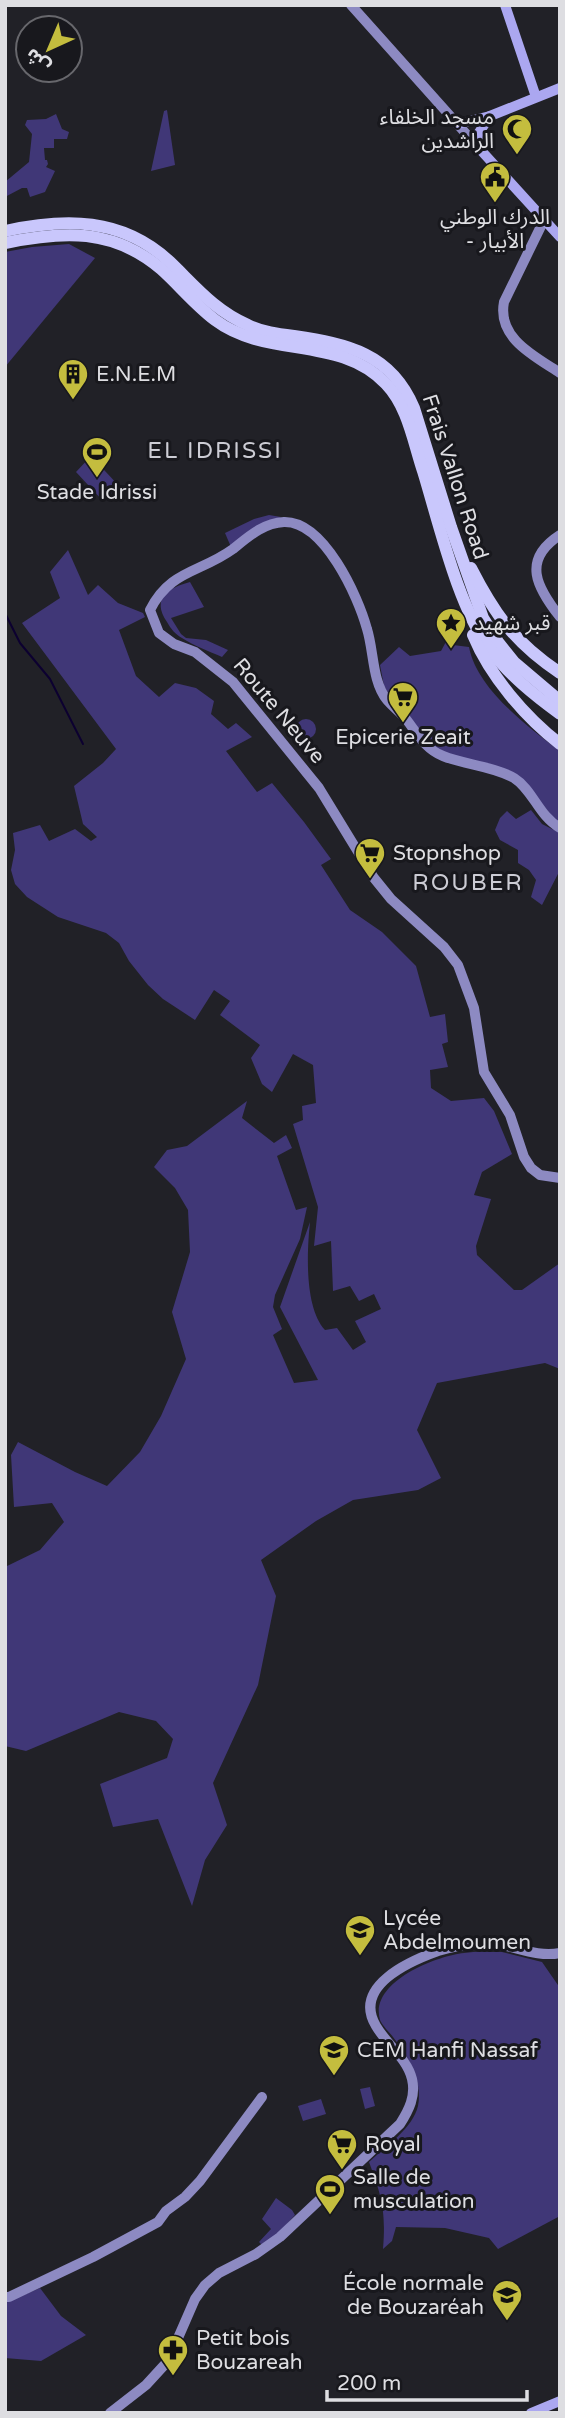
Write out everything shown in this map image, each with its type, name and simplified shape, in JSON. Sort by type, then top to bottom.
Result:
[{"type":"highway","name":"Frais Vallon Road","points":[[5,231],[51,222],[69,222],[123,233],[160,253],[205,298],[228,316],[269,332],[358,350],[387,368],[405,390],[414,408],[476,602],[492,634],[521,669],[560,701]]},
{"type":"highway","name":"Frais Vallon Road","points":[[5,243],[62,234],[88,236],[127,246],[150,260],[204,311],[224,326],[255,340],[350,358],[371,370],[388,386],[404,410],[451,561],[475,625],[489,648],[519,681],[560,714]]},
{"type":"highway","points":[[451,527],[473,573],[504,622],[524,646],[560,673]]},
{"type":"highway","points":[[451,561],[472,631],[489,665],[524,711],[560,744]]},
{"type":"main road","points":[[351,5],[560,237]]},
{"type":"main road","points":[[505,5],[536,97]]},
{"type":"main road","points":[[458,124],[490,116],[560,88]]},
{"type":"main road","points":[[477,146],[478,134],[490,116]]},
{"type":"main road","points":[[544,220],[504,302],[502,314],[510,335],[560,373]]},
{"type":"main road","name":"Route Neuve","points":[[560,828],[540,812],[526,790],[513,778],[441,756],[425,744],[386,699],[379,687],[367,628],[359,605],[321,541],[306,528],[282,522],[259,529],[227,553],[173,580],[156,598],[150,610],[159,633],[174,644],[195,652],[233,682],[318,788],[374,878],[391,899],[444,947],[458,965],[474,1008],[484,1072],[510,1115],[524,1157],[540,1175],[560,1178]]},
{"type":"main road","points":[[560,536],[541,551],[535,564],[542,593],[560,617]]},
{"type":"main road","points":[[110,2413],[146,2385],[168,2361],[195,2299],[205,2285],[219,2273],[256,2254],[280,2237],[400,2124],[410,2107],[412,2079],[407,2065],[374,2025],[371,2013],[372,2000],[378,1987],[388,1976],[434,1953],[477,1944],[498,1944],[541,1954],[560,1953]]},
{"type":"main road","points":[[5,2297],[93,2257],[158,2222],[166,2211],[200,2181],[262,2097]]},
{"type":"main road","points":[[531,2413],[560,2401]]},
{"type":"shaded area","points":[[167,110],[175,165],[151,171],[164,111]]},
{"type":"shaded area","points":[[56,114],[62,129],[69,132],[67,139],[54,139],[54,148],[44,148],[48,164],[46,167],[55,171],[45,192],[30,197],[27,188],[22,188],[5,197],[5,182],[29,162],[32,134],[25,125],[27,120],[46,119]]},
{"type":"shaded area","points":[[69,244],[95,258],[5,367],[5,252]]},
{"type":"shaded area","name":"Stade Idrissi","points":[[91,456],[119,486],[103,501],[76,472]]},
{"type":"shaded area","points":[[269,515],[281,517],[231,547],[225,533]]},
{"type":"shaded area","points":[[68,550],[88,595],[98,585],[118,603],[143,613],[145,617],[119,630],[136,676],[159,697],[175,683],[196,688],[214,701],[211,714],[228,729],[236,723],[252,737],[226,751],[257,792],[272,783],[331,859],[321,865],[350,910],[382,932],[416,966],[430,1017],[445,1014],[448,1042],[442,1044],[448,1067],[430,1070],[431,1088],[451,1101],[484,1098],[494,1111],[512,1154],[482,1172],[474,1195],[491,1199],[476,1246],[477,1255],[514,1290],[522,1290],[560,1263],[560,1369],[545,1363],[437,1383],[417,1430],[441,1478],[418,1490],[353,1500],[316,1521],[261,1560],[276,1596],[258,1685],[213,1783],[227,1825],[205,1860],[192,1906],[158,1819],[113,1827],[100,1784],[167,1758],[173,1739],[156,1721],[119,1712],[26,1751],[5,1746],[5,1567],[40,1550],[64,1522],[52,1503],[14,1507],[11,1455],[18,1442],[107,1486],[140,1452],[161,1416],[186,1359],[172,1312],[190,1252],[188,1210],[175,1188],[154,1167],[167,1150],[187,1146],[247,1101],[242,1118],[274,1143],[286,1135],[292,1148],[277,1156],[296,1210],[307,1207],[300,1239],[275,1295],[273,1307],[282,1329],[273,1335],[294,1383],[318,1380],[280,1307],[310,1222],[310,1293],[313,1308],[325,1330],[337,1328],[353,1350],[366,1342],[355,1321],[381,1309],[374,1294],[359,1301],[350,1286],[333,1291],[331,1241],[314,1246],[318,1207],[293,1124],[303,1120],[302,1106],[316,1103],[313,1065],[293,1054],[272,1092],[262,1084],[251,1058],[260,1045],[220,1015],[230,1001],[214,990],[195,1020],[163,999],[148,985],[119,943],[106,933],[58,917],[27,897],[15,884],[11,870],[15,850],[13,833],[40,825],[49,841],[75,829],[91,841],[97,837],[83,824],[74,786],[116,749],[22,623],[60,598],[50,572]]},
{"type":"shaded area","points":[[190,582],[204,607],[171,618],[186,638],[206,640],[228,650],[222,657],[180,636],[162,614],[161,600],[164,595],[175,587]]},
{"type":"shaded area","points":[[448,638],[453,645],[469,647],[474,663],[493,692],[519,718],[560,751],[560,826],[529,788],[442,753],[427,742],[384,686],[380,665],[399,647],[410,656],[441,651]]},
{"type":"shaded area","points":[[302,719],[310,719],[316,729],[310,739],[302,739],[296,733],[296,725]]},
{"type":"shaded area","points":[[531,810],[542,824],[560,833],[560,870],[542,905],[531,897],[536,880],[529,870],[518,863],[518,850],[500,840],[495,830],[500,818],[507,811],[516,819]]},
{"type":"shaded area","points":[[502,1952],[542,1962],[560,1988],[560,2216],[498,2249],[489,2238],[445,2228],[396,2227],[392,2241],[383,2249],[382,2204],[369,2162],[398,2137],[410,2122],[418,2106],[419,2096],[413,2069],[404,2052],[381,2022],[379,2006],[394,1983],[422,1965],[464,1953]]},
{"type":"shaded area","points":[[370,2087],[375,2106],[365,2109],[360,2089]]},
{"type":"shaded area","points":[[321,2099],[326,2114],[303,2121],[298,2106]]},
{"type":"shaded area","points":[[276,2198],[295,2215],[263,2246],[259,2242],[271,2229],[262,2219]]},
{"type":"shaded area","points":[[40,2288],[61,2316],[86,2335],[41,2361],[5,2358],[5,2303]]},
{"type":"waterway","points":[[5,613],[20,643],[50,679],[83,744]]},
{"type":"place","name":"مسجد الخلفاء الراشدين","points":[[517,156]]},
{"type":"place","name":"الدرك الوطني - الأبيار","points":[[495,204]]},
{"type":"place","name":"E.N.E.M","points":[[73,401]]},
{"type":"place","name":"Stade Idrissi","points":[[97,479]]},
{"type":"place","name":"قبر شهيد","points":[[451,650]]},
{"type":"place","name":"Epicerie Zeait","points":[[403,724]]},
{"type":"place","name":"Stopnshop","points":[[370,880]]},
{"type":"place","name":"Lycée Abdelmoumen","points":[[360,1957]]},
{"type":"place","name":"CEM Hanfi Nassaf","points":[[334,2077]]},
{"type":"place","name":"Royal","points":[[342,2171]]},
{"type":"place","name":"Salle de musculation","points":[[330,2216]]},
{"type":"place","name":"École normale de Bouzaréah","points":[[507,2322]]},
{"type":"place","name":"Petit bois Bouzareah","points":[[173,2377]]},
{"type":"district","name":"EL IDRISSI","points":[[215,451]]},
{"type":"district","name":"ROUBER","points":[[468,883]]}]
